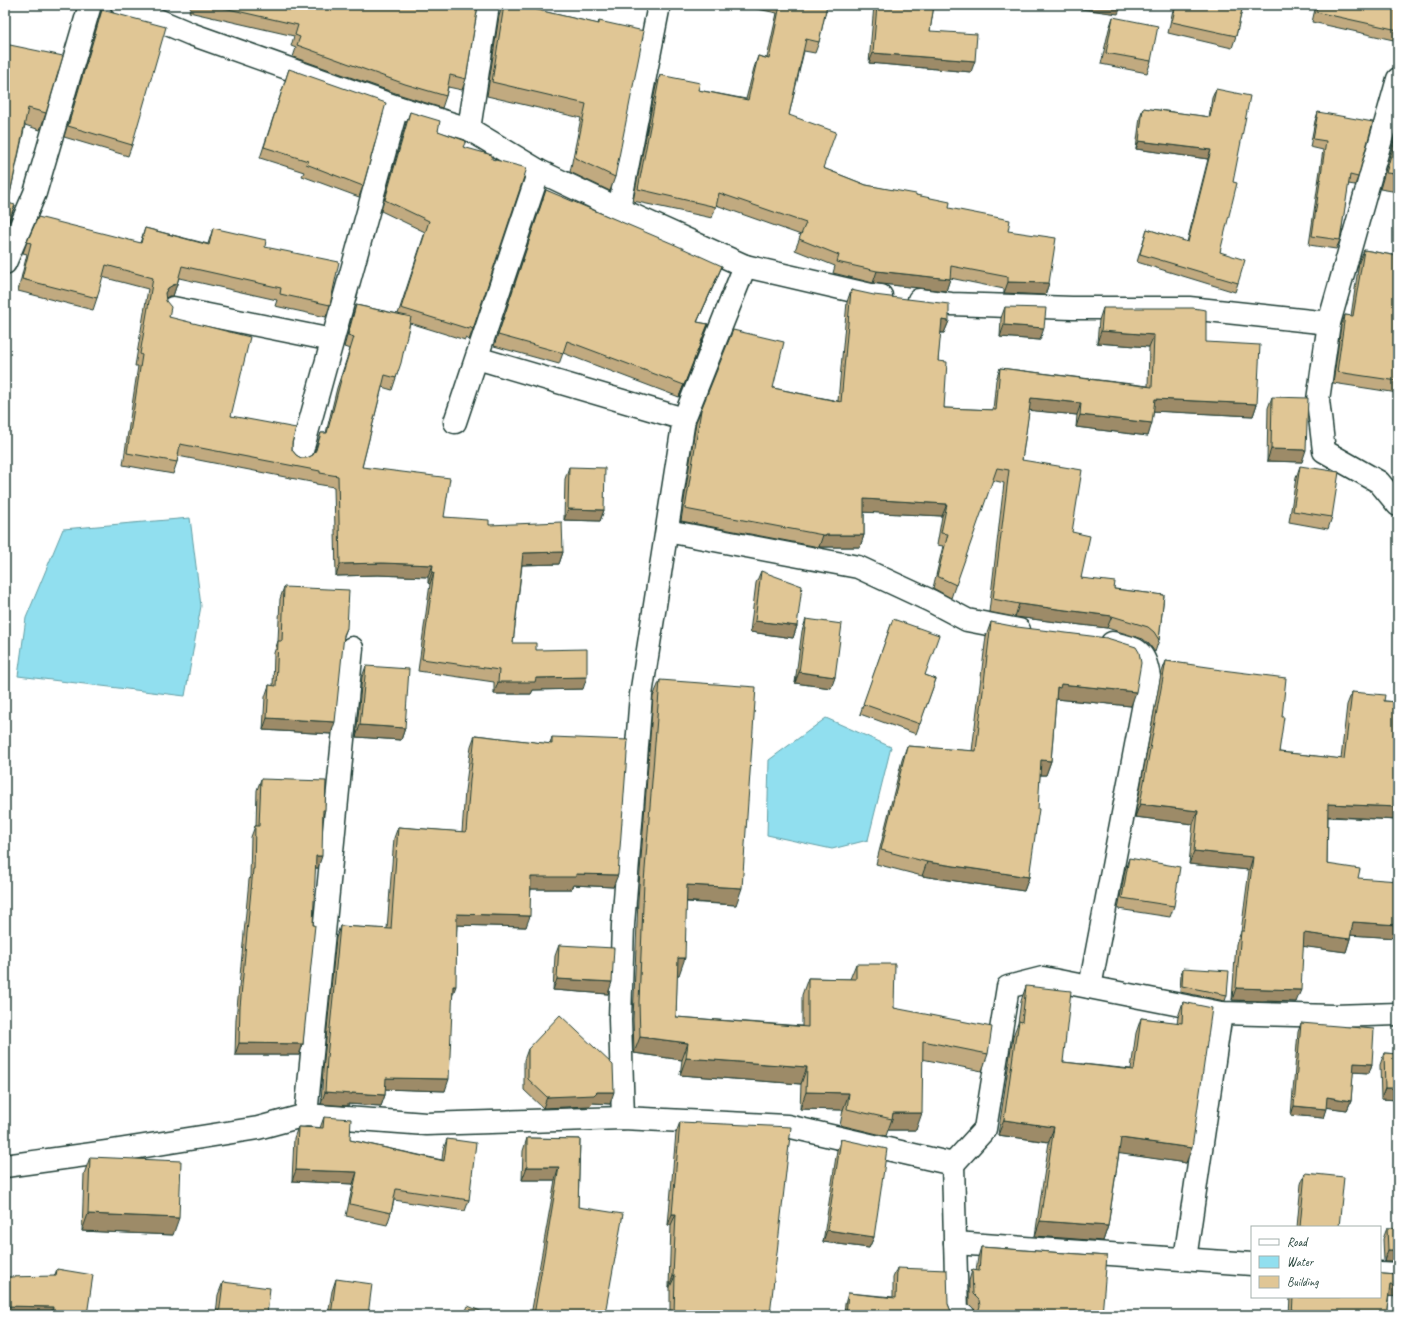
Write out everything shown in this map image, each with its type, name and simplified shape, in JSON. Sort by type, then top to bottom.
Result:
[{"type":"street","points":[[5,263],[35,193],[90,5]]},
{"type":"street","points":[[122,5],[191,34],[397,107],[469,129],[539,171],[745,266],[870,295],[951,304],[1072,308],[1190,308],[1329,323]]},
{"type":"street","points":[[469,129],[488,5]]},
{"type":"street","points":[[619,209],[659,5]]},
{"type":"street","points":[[1398,79],[1393,116],[1329,323],[1318,400],[1324,451],[1379,482],[1398,505]]},
{"type":"street","points":[[300,458],[397,107]]},
{"type":"street","points":[[455,422],[539,171]]},
{"type":"street","points":[[623,1118],[620,1019],[623,925],[641,695],[684,419],[745,266]]},
{"type":"street","points":[[173,308],[332,340]]},
{"type":"street","points":[[477,358],[684,419]]},
{"type":"street","points":[[666,531],[858,567],[967,620],[1036,632]]},
{"type":"street","points":[[1090,987],[1149,677],[1146,661],[1139,651],[1096,640]]},
{"type":"street","points":[[306,1115],[352,648]]},
{"type":"street","points":[[964,1315],[957,1315],[953,1164],[985,1129],[1008,987],[1044,978],[1221,1013],[1334,1016],[1398,1014]]},
{"type":"street","points":[[1185,1259],[1221,1013]]},
{"type":"street","points":[[5,1166],[107,1152],[250,1129],[306,1115],[426,1124],[623,1118],[787,1126],[953,1164]]},
{"type":"street","points":[[955,1243],[1251,1264]]},
{"type":"street","points":[[1381,1273],[1398,1274]]},
{"type":"water","points":[[190,518],[201,606],[185,696],[18,676],[26,618],[63,529]]},
{"type":"water","points":[[826,718],[891,747],[868,840],[832,849],[767,835],[769,760]]},
{"type":"building","points":[[211,5],[478,5],[466,79],[450,75],[446,96],[405,84],[297,45],[300,37],[295,35],[298,25]]},
{"type":"building","points":[[504,5],[516,5],[599,24],[599,21],[644,31],[615,177],[575,158],[586,104],[492,82]]},
{"type":"building","points":[[780,5],[827,5],[819,42],[806,39],[789,115],[836,132],[823,168],[866,185],[950,202],[949,208],[1010,220],[1008,231],[1056,238],[1049,283],[1008,282],[1008,277],[951,266],[950,279],[877,271],[837,262],[839,255],[799,239],[806,223],[719,193],[716,207],[638,189],[660,75],[700,83],[698,90],[748,100],[758,56],[769,59]]},
{"type":"building","points":[[877,5],[934,5],[930,31],[977,34],[975,61],[873,53]]},
{"type":"building","points":[[1176,5],[1243,5],[1236,36],[1172,22]]},
{"type":"building","points":[[1318,5],[1398,5],[1398,30],[1316,12]]},
{"type":"building","points":[[102,10],[166,27],[132,145],[68,126]]},
{"type":"building","points":[[1113,17],[1158,26],[1151,61],[1106,53]]},
{"type":"building","points":[[5,44],[63,56],[46,113],[28,108],[8,203],[15,205],[5,229]]},
{"type":"building","points":[[289,69],[386,103],[363,186],[306,164],[308,161],[264,147]]},
{"type":"building","points":[[1216,89],[1250,96],[1233,182],[1237,183],[1220,252],[1245,260],[1238,283],[1140,254],[1147,229],[1188,242],[1211,150],[1139,141],[1143,108],[1210,117]]},
{"type":"building","points":[[410,112],[440,121],[438,131],[466,141],[463,147],[492,155],[492,159],[527,168],[473,329],[401,308],[429,221],[385,200]]},
{"type":"building","points":[[1318,112],[1373,122],[1358,177],[1350,175],[1340,240],[1312,236],[1326,141],[1313,139]]},
{"type":"building","points":[[1398,130],[1398,174],[1386,173]]},
{"type":"building","points":[[546,190],[722,266],[697,322],[708,324],[684,385],[567,341],[563,353],[498,335]]},
{"type":"building","points":[[38,217],[141,243],[145,228],[209,245],[213,228],[266,240],[265,247],[339,262],[330,305],[280,294],[281,288],[182,266],[177,284],[168,288],[165,293],[166,301],[171,307],[169,317],[250,337],[231,416],[296,428],[292,443],[292,450],[301,458],[307,458],[313,455],[321,433],[327,433],[354,337],[348,335],[356,305],[411,317],[401,363],[396,378],[385,375],[362,467],[450,478],[444,517],[489,520],[489,525],[562,522],[563,552],[523,553],[513,643],[536,643],[536,650],[587,649],[587,677],[536,678],[535,682],[498,682],[499,670],[422,659],[434,572],[432,572],[433,565],[382,563],[340,564],[338,476],[320,473],[320,471],[180,444],[177,462],[127,453],[142,355],[140,354],[153,278],[106,265],[97,298],[22,279],[31,243],[27,242]]},
{"type":"building","points":[[1364,250],[1398,256],[1398,381],[1337,372],[1345,315],[1353,316]]},
{"type":"building","points":[[851,290],[874,295],[949,304],[949,321],[942,320],[938,361],[947,362],[944,408],[996,410],[1000,368],[1152,387],[1154,335],[1101,331],[1103,308],[1193,308],[1206,310],[1206,342],[1260,345],[1257,404],[1155,399],[1152,423],[1080,415],[1081,403],[1031,398],[1022,460],[1082,470],[1072,532],[1090,536],[1081,578],[1115,582],[1114,589],[1164,595],[1159,640],[1154,632],[1148,627],[1112,616],[1019,604],[993,599],[1009,470],[997,468],[956,585],[937,576],[948,534],[941,533],[947,504],[864,499],[864,535],[823,535],[685,509],[701,410],[733,330],[784,342],[773,388],[841,402]]},
{"type":"building","points":[[1005,307],[1046,308],[1044,328],[1004,325]]},
{"type":"building","points":[[1272,397],[1308,398],[1306,450],[1271,449]]},
{"type":"building","points":[[1300,466],[1339,472],[1332,517],[1293,511]]},
{"type":"building","points":[[569,467],[605,468],[604,510],[568,509]]},
{"type":"building","points":[[761,571],[802,586],[797,626],[755,621]]},
{"type":"building","points":[[284,587],[349,590],[347,628],[344,635],[335,722],[267,718],[269,685],[276,686],[278,641],[282,641]]},
{"type":"building","points":[[806,619],[842,624],[835,677],[799,672]]},
{"type":"building","points":[[893,619],[939,635],[925,675],[936,679],[920,724],[863,704]]},
{"type":"building","points":[[991,622],[1017,627],[1107,638],[1136,647],[1139,652],[1141,663],[1136,692],[1061,684],[1060,688],[1057,687],[1051,761],[1041,760],[1039,809],[1029,877],[927,862],[881,850],[907,746],[976,751]]},
{"type":"building","points":[[1166,661],[1286,678],[1282,717],[1284,717],[1279,752],[1344,759],[1352,692],[1385,695],[1384,701],[1398,702],[1398,807],[1328,804],[1327,864],[1360,869],[1358,878],[1398,881],[1398,925],[1353,922],[1350,939],[1304,933],[1301,990],[1236,988],[1241,931],[1244,931],[1253,857],[1194,851],[1198,811],[1140,804]]},
{"type":"building","points":[[366,666],[409,669],[405,728],[360,725]]},
{"type":"building","points":[[660,680],[756,687],[742,888],[687,885],[685,958],[678,958],[676,1017],[808,1027],[808,978],[856,979],[856,964],[895,964],[894,1008],[992,1027],[988,1054],[923,1041],[922,1113],[893,1113],[892,1119],[847,1109],[849,1093],[806,1092],[807,1067],[686,1058],[688,1043],[640,1037],[639,1002],[644,882]]},
{"type":"building","points":[[475,735],[552,744],[552,737],[628,740],[618,875],[576,874],[576,877],[531,877],[530,916],[457,914],[456,986],[453,986],[449,1079],[386,1078],[385,1095],[325,1092],[340,926],[391,929],[398,827],[466,832]]},
{"type":"building","points":[[261,779],[326,781],[325,810],[323,810],[322,856],[316,856],[313,925],[315,925],[303,1044],[239,1043],[240,1007],[254,869],[255,826],[259,826]]},
{"type":"building","points":[[1129,858],[1180,867],[1174,906],[1122,898]]},
{"type":"building","points":[[559,945],[614,948],[612,982],[557,979]]},
{"type":"building","points":[[1183,968],[1229,971],[1227,995],[1182,986]]},
{"type":"building","points":[[1026,986],[1071,991],[1063,1062],[1134,1070],[1141,1018],[1182,1023],[1183,1002],[1212,1008],[1192,1148],[1121,1138],[1108,1226],[1040,1221],[1054,1127],[1004,1120],[1016,1034],[1019,1021],[1022,1022]]},
{"type":"building","points":[[560,1015],[613,1065],[614,1092],[597,1092],[594,1095],[547,1097],[528,1079],[528,1049]]},
{"type":"building","points":[[1301,1023],[1374,1029],[1372,1064],[1354,1063],[1351,1101],[1327,1097],[1326,1109],[1294,1106]]},
{"type":"building","points":[[1384,1053],[1398,1054],[1398,1088],[1385,1088]]},
{"type":"building","points":[[324,1117],[351,1119],[350,1140],[444,1161],[447,1139],[476,1143],[469,1200],[396,1189],[391,1213],[350,1204],[357,1172],[296,1170],[298,1127],[323,1128]]},
{"type":"building","points":[[680,1122],[791,1127],[770,1315],[725,1311],[725,1315],[674,1315],[675,1276],[673,1276],[676,1214],[672,1214]]},
{"type":"building","points":[[527,1138],[580,1139],[578,1207],[623,1214],[604,1315],[534,1315],[559,1167],[527,1167]]},
{"type":"building","points":[[841,1139],[887,1149],[874,1237],[827,1230]]},
{"type":"building","points":[[90,1157],[181,1161],[179,1218],[88,1214]]},
{"type":"building","points":[[1305,1173],[1344,1177],[1339,1226],[1300,1226]]},
{"type":"building","points":[[1387,1228],[1398,1228],[1398,1250],[1388,1250]]},
{"type":"building","points":[[981,1247],[1107,1256],[1102,1315],[974,1315],[978,1312],[980,1306],[979,1300],[973,1294],[972,1270],[979,1271]]},
{"type":"building","points":[[897,1268],[947,1270],[948,1304],[953,1314],[956,1315],[846,1315],[848,1293],[896,1298]]},
{"type":"building","points":[[57,1269],[93,1275],[87,1315],[52,1315],[53,1307],[5,1306],[5,1277],[56,1276]]},
{"type":"building","points":[[1381,1273],[1398,1275],[1398,1286],[1390,1285],[1386,1315],[1292,1315],[1293,1298],[1381,1298]]},
{"type":"building","points":[[336,1279],[372,1284],[368,1315],[331,1315]]},
{"type":"building","points":[[223,1282],[270,1288],[267,1315],[219,1315]]},
{"type":"building","points":[[468,1306],[490,1315],[464,1315]]}]
